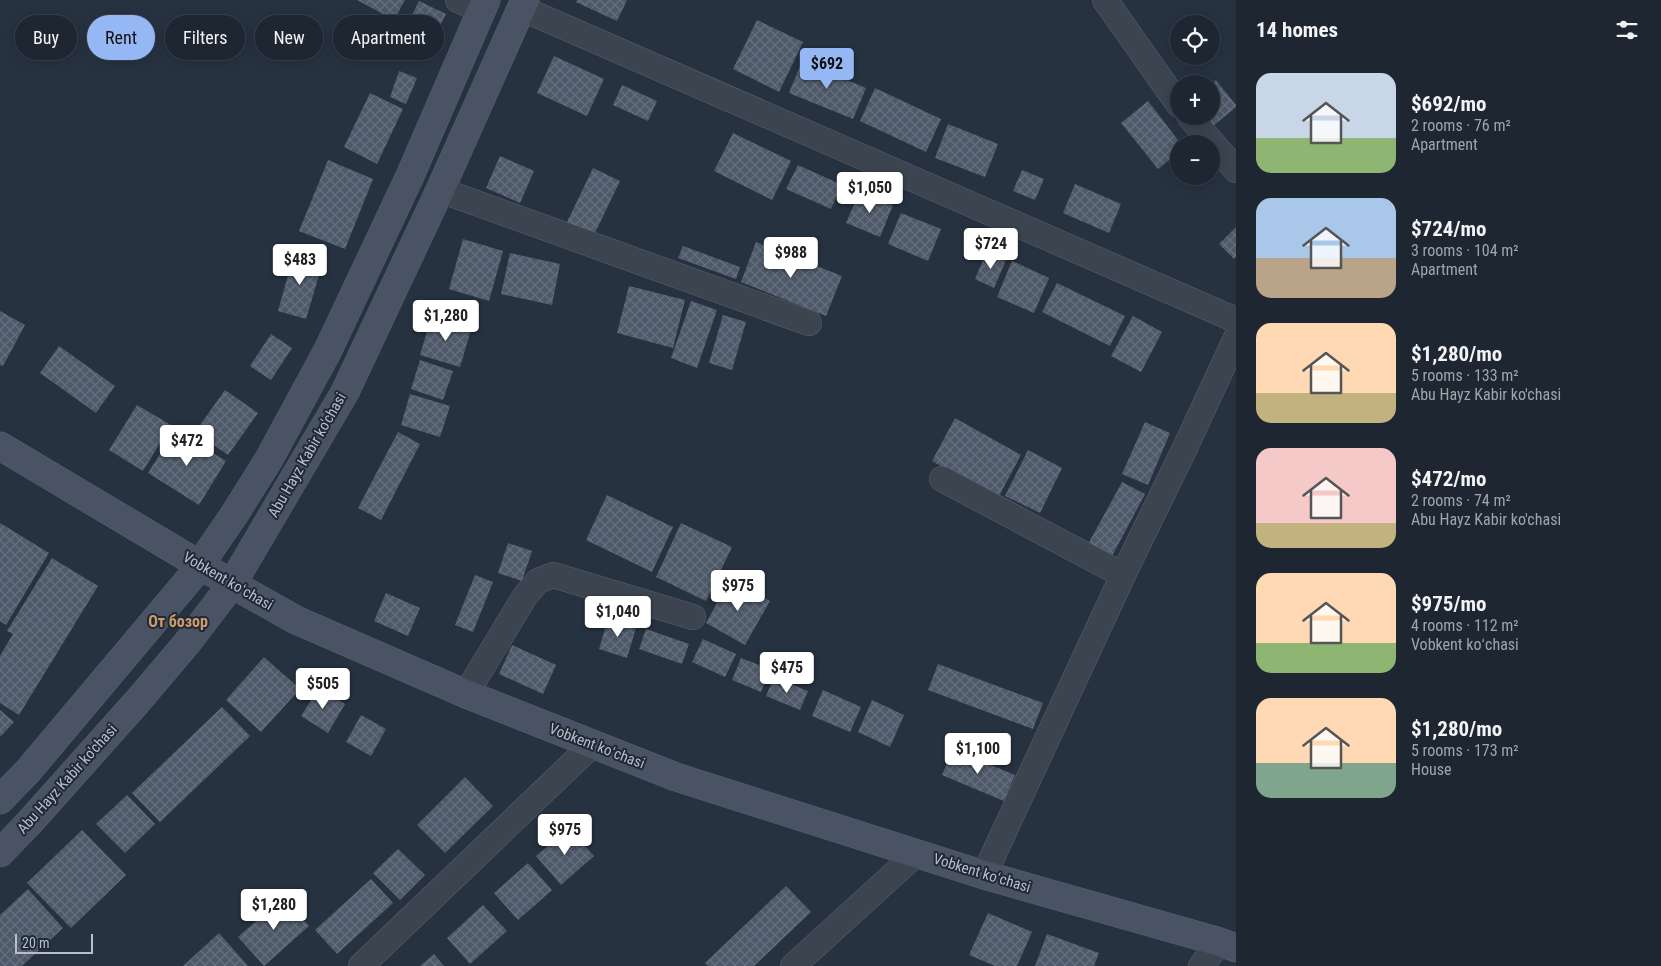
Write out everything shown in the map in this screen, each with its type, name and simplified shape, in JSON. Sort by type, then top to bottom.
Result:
[{"type":"main road","name":"Abu Hayz Kabir ko'chasi","points":[[0,800],[28,772],[200,565],[269,459],[328,350],[410,176],[475,3]]},
{"type":"main road","name":"Abu Hayz Kabir ko'chasi","points":[[0,853],[137,702],[187,643],[232,584],[345,392],[440,190],[523,4]]},
{"type":"main road","name":"Vobkent koʻchasi","points":[[0,446],[296,620],[466,694],[676,777],[916,854],[1228,945]]},
{"type":"street","points":[[1105,0],[1170,91]]},
{"type":"street","points":[[523,4],[1236,320]]},
{"type":"street","points":[[1197,125],[1236,170]]},
{"type":"street","points":[[440,190],[809,323]]},
{"type":"street","points":[[984,874],[1122,575],[1184,450],[1236,338]]},
{"type":"street","points":[[942,479],[1122,575]]},
{"type":"street","points":[[466,694],[525,596],[538,581],[553,575],[693,617]]},
{"type":"street","points":[[361,966],[592,745]]},
{"type":"street","points":[[793,966],[916,854]]},
{"type":"street","points":[[1201,966],[1228,945]]},
{"type":"building","points":[[357,0],[405,0],[397,15],[385,15]]},
{"type":"building","points":[[577,0],[627,0],[617,21],[576,2]]},
{"type":"building","points":[[419,1],[446,14],[444,18],[444,15],[412,15]]},
{"type":"building","points":[[757,20],[803,42],[779,92],[733,69]]},
{"type":"building","points":[[554,56],[604,79],[587,116],[537,93]]},
{"type":"building","points":[[802,61],[866,88],[853,119],[789,93]]},
{"type":"building","points":[[399,71],[417,78],[406,104],[390,97]]},
{"type":"building","points":[[622,85],[657,101],[648,121],[613,105]]},
{"type":"building","points":[[1220,85],[1236,105],[1220,120]]},
{"type":"building","points":[[875,88],[941,119],[926,152],[860,121]]},
{"type":"building","points":[[370,93],[403,109],[377,164],[344,147]]},
{"type":"building","points":[[1148,101],[1174,135],[1170,135],[1170,159],[1158,169],[1121,123]]},
{"type":"building","points":[[948,124],[998,144],[985,177],[935,158]]},
{"type":"building","points":[[1202,125],[1214,125],[1207,131]]},
{"type":"building","points":[[733,133],[791,161],[772,200],[714,171]]},
{"type":"building","points":[[500,156],[534,171],[520,203],[486,188]]},
{"type":"building","points":[[328,160],[373,179],[345,249],[299,231]]},
{"type":"building","points":[[798,165],[842,185],[831,209],[786,189]]},
{"type":"building","points":[[593,168],[620,181],[593,237],[566,224]]},
{"type":"building","points":[[1022,170],[1044,179],[1035,200],[1013,191]]},
{"type":"building","points":[[1075,184],[1121,204],[1109,233],[1063,213]]},
{"type":"building","points":[[860,191],[893,205],[880,237],[846,223]]},
{"type":"building","points":[[901,213],[941,229],[928,261],[888,244]]},
{"type":"building","points":[[1236,227],[1236,257],[1234,259],[1219,244]]},
{"type":"building","points":[[463,239],[503,251],[489,301],[449,289]]},
{"type":"building","points":[[756,242],[842,276],[826,316],[741,282]]},
{"type":"building","points":[[683,246],[740,267],[736,279],[678,258]]},
{"type":"building","points":[[987,251],[1006,260],[994,288],[975,279]]},
{"type":"building","points":[[510,253],[560,264],[552,305],[501,294]]},
{"type":"building","points":[[294,254],[323,262],[306,319],[278,311]]},
{"type":"building","points":[[1012,261],[1049,278],[1034,313],[997,297]]},
{"type":"building","points":[[1057,283],[1125,316],[1110,346],[1042,312]]},
{"type":"building","points":[[629,286],[685,300],[673,348],[617,333]]},
{"type":"building","points":[[691,301],[717,310],[697,368],[671,358]]},
{"type":"building","points":[[0,311],[25,325],[3,366],[0,365]]},
{"type":"building","points":[[723,315],[746,322],[732,370],[709,363]]},
{"type":"building","points":[[1133,316],[1162,332],[1141,372],[1111,356]]},
{"type":"building","points":[[431,318],[471,330],[460,367],[420,355]]},
{"type":"building","points":[[271,334],[292,348],[271,380],[250,366]]},
{"type":"building","points":[[59,346],[115,386],[96,413],[40,373]]},
{"type":"building","points":[[420,360],[453,371],[443,400],[411,389]]},
{"type":"building","points":[[225,390],[258,413],[228,455],[195,432]]},
{"type":"building","points":[[410,394],[450,406],[440,437],[401,425]]},
{"type":"building","points":[[137,405],[171,425],[143,471],[109,450]]},
{"type":"building","points":[[955,418],[1021,455],[998,498],[932,461]]},
{"type":"building","points":[[1145,422],[1170,433],[1148,485],[1122,474]]},
{"type":"building","points":[[175,430],[226,461],[199,505],[148,473]]},
{"type":"building","points":[[398,432],[420,444],[381,520],[358,508]]},
{"type":"building","points":[[1028,450],[1062,468],[1040,513],[1005,496]]},
{"type":"building","points":[[1122,482],[1145,494],[1111,558],[1087,546]]},
{"type":"building","points":[[607,495],[673,527],[652,572],[586,540]]},
{"type":"building","points":[[0,523],[49,553],[6,625],[0,621]]},
{"type":"building","points":[[681,523],[732,547],[706,601],[656,577]]},
{"type":"building","points":[[508,543],[532,551],[522,581],[498,573]]},
{"type":"building","points":[[52,558],[98,586],[19,715],[0,703],[0,656],[13,634],[7,631]]},
{"type":"building","points":[[475,575],[493,582],[473,632],[455,625]]},
{"type":"building","points":[[730,579],[770,601],[745,645],[706,623]]},
{"type":"building","points":[[386,593],[420,608],[408,636],[374,621]]},
{"type":"building","points":[[608,619],[636,628],[627,658],[599,649]]},
{"type":"building","points":[[646,629],[689,644],[682,664],[639,649]]},
{"type":"building","points":[[703,639],[736,654],[725,677],[692,662]]},
{"type":"building","points":[[512,645],[556,665],[543,694],[499,674]]},
{"type":"building","points":[[264,657],[300,689],[261,732],[226,700]]},
{"type":"building","points":[[741,658],[770,669],[761,692],[732,680]]},
{"type":"building","points":[[938,664],[1043,703],[1033,729],[928,690]]},
{"type":"building","points":[[774,677],[808,691],[800,710],[766,696]]},
{"type":"building","points":[[319,688],[345,704],[328,733],[301,716]]},
{"type":"building","points":[[823,690],[861,707],[850,732],[812,716]]},
{"type":"building","points":[[872,700],[904,715],[890,747],[858,732]]},
{"type":"building","points":[[222,707],[250,736],[160,822],[132,793]]},
{"type":"building","points":[[0,710],[14,722],[0,737]]},
{"type":"building","points":[[361,715],[386,729],[371,756],[346,742]]},
{"type":"building","points":[[953,749],[1015,775],[1004,801],[942,775]]},
{"type":"building","points":[[465,777],[493,806],[445,853],[417,825]]},
{"type":"building","points":[[127,795],[155,824],[125,853],[96,824]]},
{"type":"building","points":[[569,828],[594,856],[561,885],[536,856]]},
{"type":"building","points":[[82,830],[126,875],[71,928],[27,883]]},
{"type":"building","points":[[398,849],[425,875],[400,900],[373,873]]},
{"type":"building","points":[[528,863],[552,890],[518,920],[494,893]]},
{"type":"building","points":[[371,879],[393,903],[337,954],[315,930]]},
{"type":"building","points":[[786,886],[811,912],[754,966],[708,966],[705,963]]},
{"type":"building","points":[[28,889],[63,928],[22,966],[0,966],[0,915]]},
{"type":"building","points":[[283,897],[309,926],[264,966],[238,937]]},
{"type":"building","points":[[483,905],[507,931],[470,964],[447,938]]},
{"type":"building","points":[[988,913],[1032,932],[1017,966],[995,966],[969,955]]},
{"type":"building","points":[[219,933],[248,966],[183,966]]},
{"type":"building","points":[[1047,934],[1099,953],[1094,966],[1035,966]]},
{"type":"building","points":[[434,954],[444,966],[420,966]]},
{"type":"district","name":"От бозор","points":[[178,621]]}]
